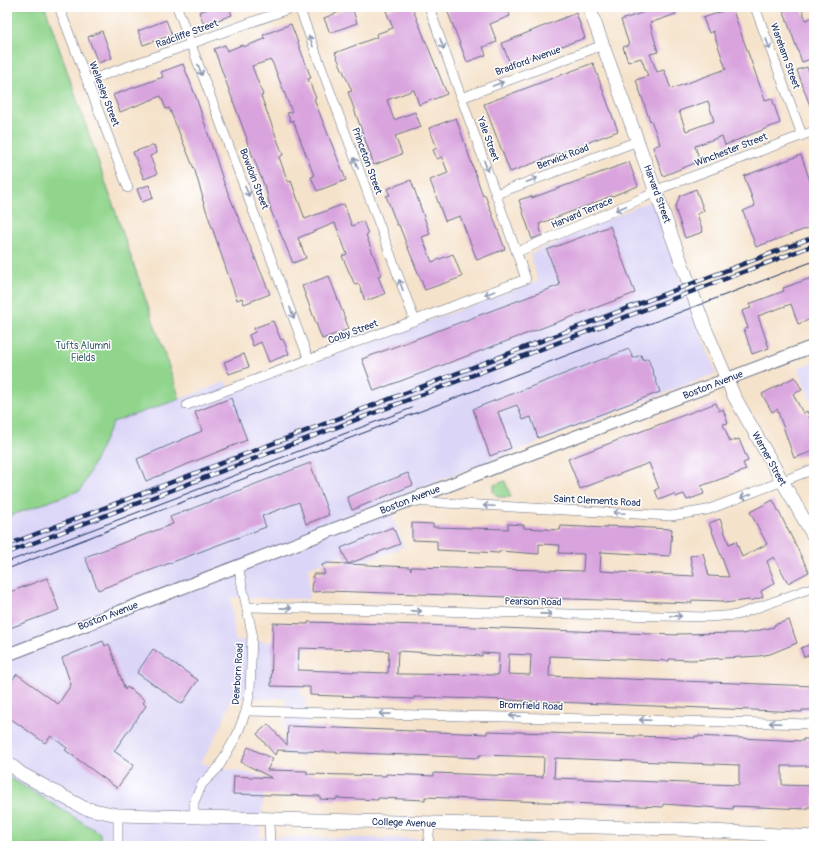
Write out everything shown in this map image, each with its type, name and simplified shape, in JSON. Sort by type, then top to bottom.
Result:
[{"type":"main road","name":"Harvard Street","points":[[589,7],[705,328],[728,380]]},
{"type":"main road","name":"Warner Street","points":[[728,380],[734,396],[814,537]]},
{"type":"main road","name":"College Avenue","points":[[7,762],[22,774],[84,808],[118,815],[677,829],[814,837]]},
{"type":"street","name":"Wellesley Street","points":[[60,7],[128,188]]},
{"type":"street","name":"Bowdoin Street","points":[[177,7],[309,360]]},
{"type":"street","name":"Radcliffe Street","points":[[87,81],[294,7]]},
{"type":"street","name":"Princeton Street","points":[[299,7],[415,321]]},
{"type":"street","name":"Yale Street","points":[[429,7],[526,279]]},
{"type":"street","name":"Wareham Street","points":[[755,7],[802,135]]},
{"type":"street","name":"Bradford Avenue","points":[[461,98],[603,45]]},
{"type":"street","name":"Winchester Street","points":[[656,191],[814,131]]},
{"type":"street","name":"Berwick Road","points":[[496,194],[638,141]]},
{"type":"street","name":"Harvard Terrace","points":[[517,252],[656,191]]},
{"type":"street","name":"Colby Street","points":[[187,405],[526,279]]},
{"type":"street","name":"Boston Avenue","points":[[7,655],[814,346]]},
{"type":"street","name":"Saint Clements Road","points":[[406,501],[671,516],[707,510],[814,469]]},
{"type":"street","name":"Dearborn Road","points":[[194,817],[194,802],[202,784],[218,768],[237,735],[246,711],[250,691],[252,633],[238,566]]},
{"type":"street","name":"Pearson Road","points":[[247,607],[708,617],[737,615],[814,587]]},
{"type":"street","name":"Bromfield Road","points":[[246,711],[814,724]]},
{"type":"street","points":[[118,815],[118,846]]},
{"type":"street","points":[[269,819],[270,846]]},
{"type":"street","points":[[428,846],[430,824]]},
{"type":"shaded area","points":[[7,7],[45,7],[180,399],[225,382],[233,392],[538,281],[530,254],[654,199],[680,279],[716,373],[387,501],[404,547],[347,567],[342,555],[309,567],[309,599],[231,597],[235,640],[304,643],[301,696],[305,696],[307,756],[283,755],[286,698],[231,699],[222,725],[201,763],[265,777],[260,837],[486,839],[620,846],[7,846]]},
{"type":"shaded area","points":[[814,362],[814,406],[813,407],[798,368]]},
{"type":"green space","name":"Tufts Alumni Fields","points":[[7,7],[45,7],[180,399],[113,422],[81,490],[7,517]]},
{"type":"green space","points":[[505,481],[511,497],[498,497],[493,491],[494,485]]},
{"type":"green space","points":[[7,776],[100,833],[101,846],[7,846]]},
{"type":"green space","points":[[439,840],[620,846],[438,846]]},
{"type":"building","points":[[213,7],[229,7],[232,15],[204,25],[199,12]]},
{"type":"building","points":[[352,7],[357,23],[330,33],[324,18]]},
{"type":"building","points":[[396,7],[412,7],[447,94],[419,105],[414,90],[387,100],[394,120],[415,112],[421,127],[395,136],[402,154],[374,165],[348,92],[352,91],[335,53],[377,37],[376,34],[393,28],[386,11]]},
{"type":"building","points":[[454,7],[507,7],[510,16],[490,24],[497,42],[483,47],[486,55],[467,62],[447,10]]},
{"type":"building","points":[[659,7],[673,7],[676,14],[650,23],[658,52],[650,54],[657,72],[664,70],[671,89],[726,69],[713,31],[709,33],[703,18],[732,8],[765,100],[772,98],[780,123],[725,145],[722,136],[695,146],[700,161],[663,176],[653,147],[660,144],[651,120],[650,121],[636,80],[648,76],[641,58],[628,62],[623,47],[629,45],[621,20]],"holes":[[[708,101],[714,121],[686,131],[679,111]]]},
{"type":"building","points":[[782,7],[801,7],[806,20],[814,17],[814,58],[802,62]]},
{"type":"building","points":[[576,13],[585,38],[510,64],[502,43]]},
{"type":"building","points":[[166,20],[172,35],[143,45],[138,31]]},
{"type":"building","points":[[291,24],[311,78],[308,79],[316,98],[314,99],[346,180],[317,191],[311,177],[314,176],[293,120],[291,122],[287,113],[292,112],[271,60],[252,66],[263,95],[261,96],[283,155],[279,157],[288,182],[291,181],[305,219],[344,204],[352,226],[363,221],[368,234],[366,235],[381,275],[378,276],[385,294],[365,301],[359,284],[355,285],[342,256],[347,254],[335,223],[298,238],[306,258],[293,263],[271,211],[266,190],[214,49],[225,45],[227,51],[242,45],[243,47],[265,39],[263,35]]},
{"type":"building","points":[[102,31],[112,58],[98,63],[88,37]]},
{"type":"building","points":[[593,63],[618,131],[510,172],[484,104]]},
{"type":"building","points":[[183,64],[196,97],[224,183],[270,294],[244,304],[242,298],[237,300],[202,198],[195,171],[169,108],[166,109],[161,96],[120,112],[113,95],[163,77],[161,72]]},
{"type":"building","points":[[807,67],[814,84],[813,114],[797,70]]},
{"type":"building","points":[[456,118],[483,196],[485,195],[505,249],[477,260],[460,216],[445,221],[430,180],[448,173],[442,157],[437,159],[433,150],[437,148],[429,128]]},
{"type":"building","points":[[154,145],[157,153],[150,156],[157,174],[144,179],[133,152]]},
{"type":"building","points":[[801,155],[814,192],[814,226],[756,247],[743,211],[755,206],[744,176]]},
{"type":"building","points":[[629,162],[638,186],[539,224],[542,235],[532,239],[519,200],[531,196],[532,198]]},
{"type":"building","points":[[411,180],[430,234],[422,237],[432,262],[453,254],[462,277],[425,290],[386,196],[390,195],[387,189]]},
{"type":"building","points":[[149,185],[153,198],[142,202],[137,189]]},
{"type":"building","points":[[696,189],[704,211],[697,214],[703,232],[685,238],[675,208],[680,196]]},
{"type":"building","points":[[610,226],[635,293],[374,391],[362,359],[560,285],[547,250]]},
{"type":"building","points":[[329,276],[349,329],[322,339],[302,286]]},
{"type":"building","points":[[814,277],[814,318],[798,324],[791,304],[758,316],[769,348],[752,354],[744,329],[748,328],[742,311],[751,308],[749,304],[784,291],[783,288]]},
{"type":"building","points":[[273,321],[289,354],[269,362],[261,342],[253,346],[249,335],[255,332],[254,328]]},
{"type":"building","points":[[629,349],[633,358],[641,355],[643,360],[648,358],[660,392],[538,438],[531,417],[523,420],[517,405],[498,412],[511,448],[490,456],[473,409]]},
{"type":"building","points":[[244,354],[249,367],[229,374],[224,362]]},
{"type":"building","points":[[795,377],[802,390],[793,394],[803,413],[807,411],[814,431],[814,451],[794,458],[777,409],[772,412],[762,394]]},
{"type":"building","points":[[231,398],[247,440],[146,481],[137,459],[202,431],[195,412]]},
{"type":"building","points":[[716,403],[719,411],[723,409],[728,423],[723,424],[730,442],[739,439],[748,461],[743,463],[746,470],[701,486],[704,494],[687,500],[684,494],[675,497],[674,494],[659,500],[655,490],[659,488],[649,463],[580,489],[568,459]]},
{"type":"building","points":[[310,463],[329,515],[306,524],[299,502],[262,516],[266,527],[98,590],[85,557],[173,524],[170,517]]},
{"type":"building","points":[[408,473],[413,485],[352,510],[347,497]]},
{"type":"building","points":[[773,500],[809,572],[788,583],[774,557],[767,561],[775,583],[761,591],[763,597],[750,601],[724,603],[724,601],[692,600],[692,603],[327,591],[312,592],[313,574],[325,574],[322,565],[327,563],[409,567],[411,570],[411,567],[583,571],[584,554],[559,553],[560,545],[539,544],[539,554],[500,551],[499,553],[437,550],[437,541],[412,540],[412,523],[433,524],[433,527],[508,529],[508,524],[524,525],[524,528],[560,530],[561,526],[606,528],[606,526],[672,529],[670,556],[601,552],[600,571],[694,576],[690,556],[703,553],[709,576],[729,577],[709,523],[720,519],[729,544],[736,541],[742,557],[767,544],[750,512]]},
{"type":"building","points":[[393,527],[400,544],[348,564],[341,548]]},
{"type":"building","points":[[47,578],[59,610],[7,629],[7,593]]},
{"type":"building","points":[[789,620],[797,643],[770,654],[759,656],[692,660],[669,659],[669,661],[550,656],[549,676],[814,686],[814,710],[802,710],[802,712],[481,699],[414,697],[414,699],[310,695],[310,687],[271,686],[273,623],[308,624],[308,622],[425,625],[677,635],[742,634],[774,627],[774,625]],"holes":[[[299,648],[389,651],[388,673],[298,670]],[[398,651],[482,656],[482,653],[499,654],[498,675],[397,674]],[[509,654],[531,655],[530,675],[508,674]]]},
{"type":"building","points":[[103,641],[105,646],[109,644],[125,690],[127,687],[145,700],[143,703],[146,706],[114,751],[134,765],[117,788],[65,750],[67,748],[51,736],[45,743],[7,716],[7,677],[12,680],[17,674],[58,704],[71,685],[62,658]]},
{"type":"building","points":[[811,644],[814,653],[804,657],[801,648]]},
{"type":"building","points":[[153,649],[198,680],[182,704],[137,673]]},
{"type":"building","points":[[268,724],[287,745],[288,726],[487,734],[487,731],[695,738],[695,736],[803,741],[803,739],[814,739],[814,766],[782,766],[782,785],[814,786],[814,807],[807,807],[807,809],[733,806],[733,809],[663,804],[663,807],[425,797],[425,800],[336,798],[336,800],[320,799],[320,796],[233,794],[234,776],[272,778],[241,762],[248,747],[273,759],[267,770],[307,771],[307,774],[386,776],[386,774],[434,776],[434,773],[543,777],[544,757],[479,755],[479,758],[277,750],[275,755],[257,734]],"holes":[[[555,758],[739,765],[739,785],[554,778]]]},
{"type":"tram line","points":[[7,569],[814,261]]},
{"type":"tram line","points":[[7,562],[412,408]]},
{"type":"railway","points":[[7,545],[814,237]]},
{"type":"railway","points":[[7,553],[814,245]]}]
